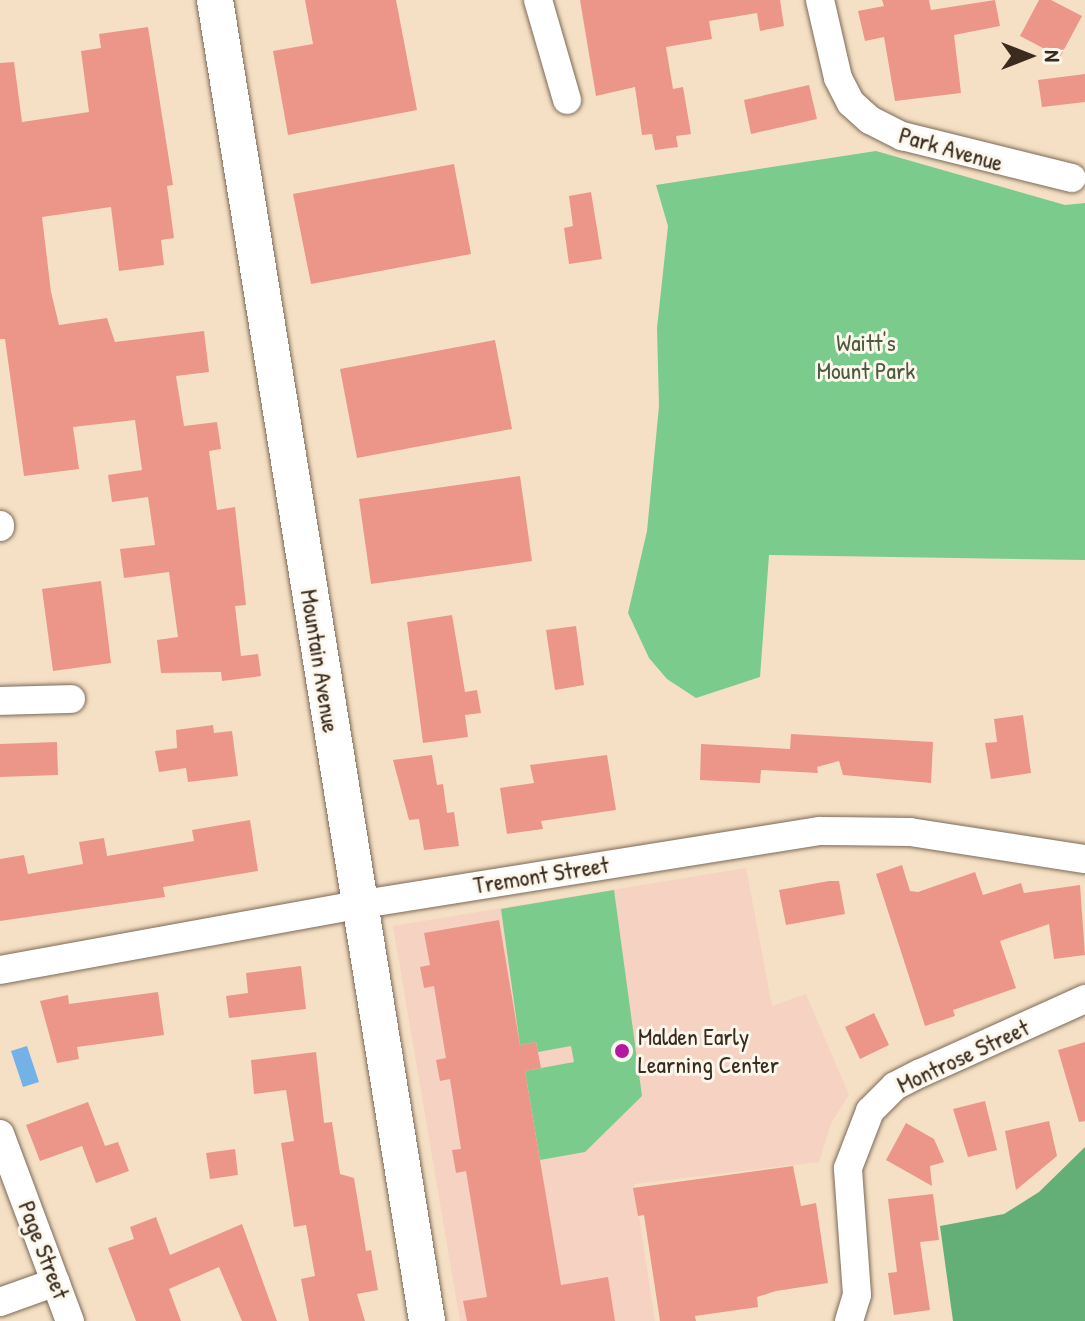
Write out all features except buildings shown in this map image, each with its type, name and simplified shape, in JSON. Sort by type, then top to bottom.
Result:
[{"type":"street","name":"Mountain Avenue","points":[[215,0],[357,905],[427,1321]]},
{"type":"street","points":[[538,0],[567,100]]},
{"type":"street","name":"Park Avenue","points":[[820,0],[838,78],[851,103],[870,120],[902,136],[1072,178]]},
{"type":"street","points":[[0,701],[71,699]]},
{"type":"street","name":"Tremont Street","points":[[0,970],[357,905],[840,829],[1007,843],[1085,859]]},
{"type":"street","name":"Montrose Street","points":[[849,1321],[857,1295],[848,1168],[870,1111],[895,1086],[1085,999]]},
{"type":"street","name":"Page Street","points":[[0,1134],[70,1321]]},
{"type":"street","points":[[0,1302],[56,1282]]},
{"type":"shaded area","name":"Malden Early Learning Center","points":[[746,868],[772,1006],[806,994],[849,1095],[831,1123],[819,1162],[634,1184],[655,1321],[460,1321],[393,926]]},
{"type":"green space","name":"Waitt's Mount Park","points":[[876,151],[1065,205],[1085,203],[1085,560],[769,555],[760,677],[696,698],[667,679],[649,658],[628,613],[647,531],[659,406],[657,328],[668,226],[656,185]]},
{"type":"green space","points":[[614,890],[642,1096],[585,1152],[540,1160],[525,1071],[574,1062],[571,1046],[538,1052],[536,1042],[520,1045],[501,909]]},
{"type":"green space","points":[[1085,1147],[1085,1321],[953,1321],[940,1226],[1004,1214],[1039,1192]]},
{"type":"water","points":[[27,1046],[39,1082],[23,1087],[11,1051]]},
{"type":"place","name":"Malden Early Learning Center","points":[[622,1051]]}]
